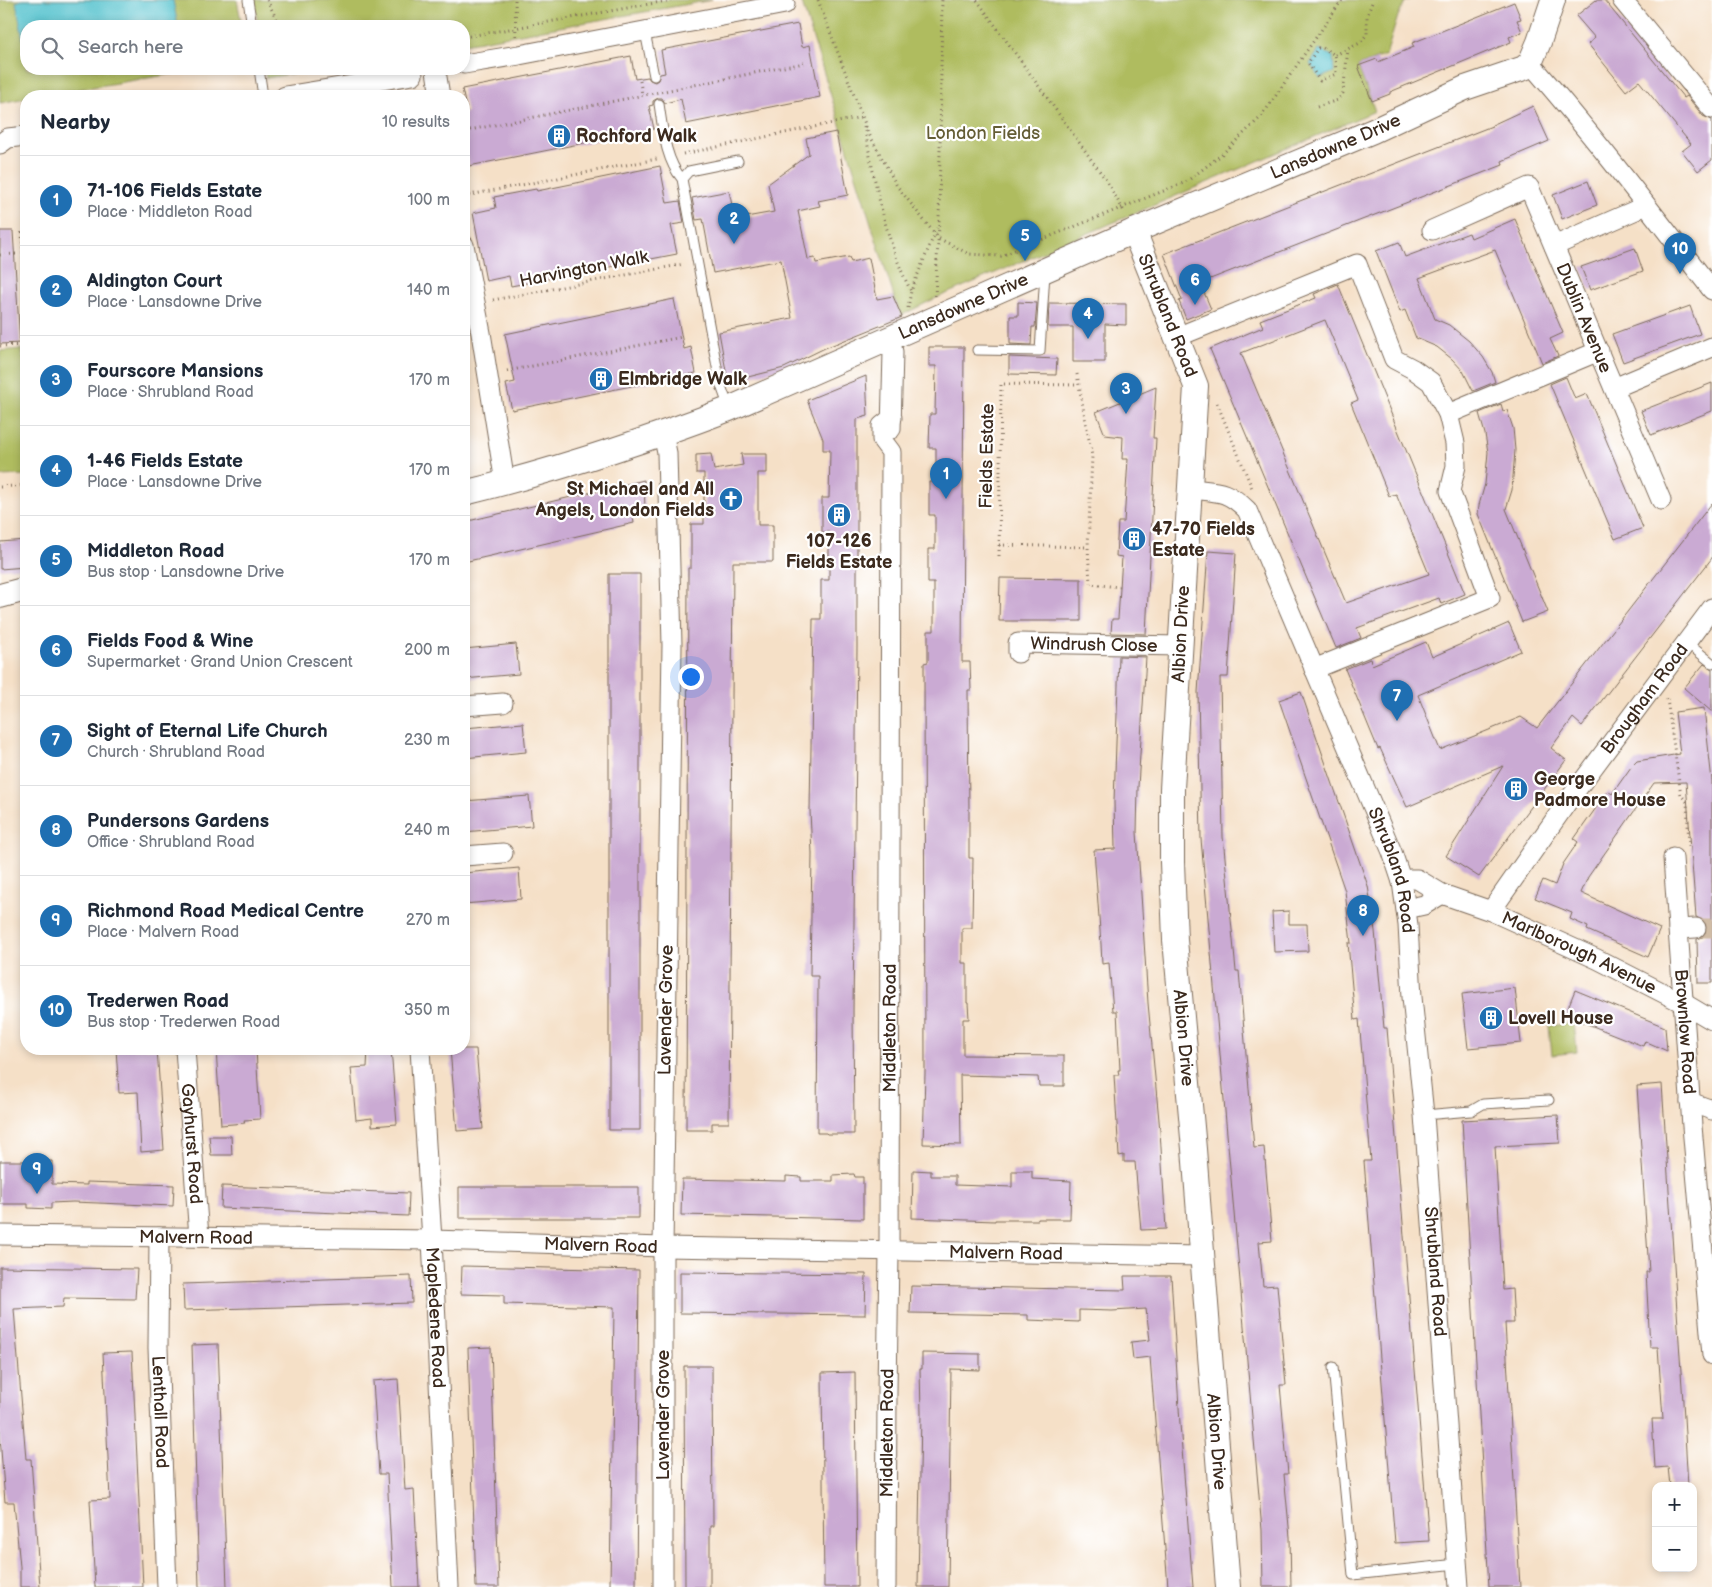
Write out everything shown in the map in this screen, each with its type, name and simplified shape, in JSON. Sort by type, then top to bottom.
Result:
[{"type":"street","points":[[1553,0],[1530,63],[1556,92],[1712,290]]},
{"type":"street","points":[[1622,0],[1712,109]]},
{"type":"street","points":[[470,64],[519,56],[785,4]]},
{"type":"street","name":"Lansdowne Drive","points":[[470,492],[505,483],[663,434],[729,409],[1134,231],[1373,131],[1465,88],[1516,72],[1530,63]]},
{"type":"street","points":[[321,90],[410,75]]},
{"type":"street","points":[[430,75],[437,90]]},
{"type":"street","points":[[0,144],[8,138],[20,137]]},
{"type":"street","name":"Dublin Avenue","points":[[1432,230],[1529,187],[1661,500]]},
{"type":"street","name":"Dublin Avenue","points":[[1554,246],[1636,210],[1644,203]]},
{"type":"street","name":"Shrubland Road","points":[[1134,231],[1196,386],[1191,489],[1221,492],[1236,499],[1247,510],[1392,852],[1402,882],[1424,1115],[1459,1587]]},
{"type":"street","points":[[1177,337],[1357,264],[1394,359],[1413,369],[1431,382],[1448,414],[1455,443],[1456,466],[1450,491],[1490,598],[1314,669]]},
{"type":"street","points":[[470,289],[475,304],[505,483]]},
{"type":"street","name":"Middleton Road","points":[[886,1587],[889,1252],[891,461],[902,459],[902,445],[892,426],[893,352],[890,338]]},
{"type":"street","name":"Dublin Avenue","points":[[1614,388],[1712,348]]},
{"type":"street","points":[[1448,414],[1599,351]]},
{"type":"street","name":"Lavender Grove","points":[[663,434],[667,453],[672,645],[663,1247],[663,1587]]},
{"type":"street","name":"Albion Drive","points":[[1191,489],[1172,789],[1172,862],[1175,940],[1194,1149],[1228,1587]]},
{"type":"street","points":[[0,596],[20,591]]},
{"type":"street","name":"Brougham Road","points":[[1491,911],[1568,801],[1712,608]]},
{"type":"street","name":"Windrush Close","points":[[1018,653],[1018,644],[1180,646]]},
{"type":"street","points":[[470,706],[503,703]]},
{"type":"street","points":[[470,856],[503,853]]},
{"type":"street","name":"Brownlow Road","points":[[1673,858],[1687,929],[1685,1004],[1690,1102],[1709,1280],[1712,1355]]},
{"type":"street","name":"Marlborough Avenue","points":[[1402,882],[1417,879],[1442,894],[1491,911],[1597,959],[1712,1020]]},
{"type":"street","points":[[1406,909],[1424,904],[1442,894]]},
{"type":"street","name":"Gayhurst Road","points":[[185,1055],[200,1238]]},
{"type":"street","name":"Mapledene Road","points":[[420,1055],[432,1240],[449,1587]]},
{"type":"street","points":[[1690,1102],[1712,1110]]},
{"type":"street","name":"Malvern Road","points":[[0,1236],[432,1240],[889,1252],[1201,1256]]},
{"type":"street","name":"Lenthall Road","points":[[159,1237],[158,1348],[166,1587]]},
{"type":"lane","points":[[248,0],[251,20]]},
{"type":"lane","points":[[645,32],[654,76]]},
{"type":"lane","points":[[260,75],[262,90]]},
{"type":"lane","points":[[659,104],[669,157],[675,170],[682,178],[720,383],[729,409]]},
{"type":"lane","points":[[682,178],[689,171],[738,161]]},
{"type":"lane","points":[[977,350],[1040,351],[1042,301],[1046,271]]},
{"type":"lane","points":[[1686,642],[1712,663]]},
{"type":"lane","points":[[1424,1115],[1471,1111],[1484,1104],[1549,1100]]},
{"type":"lane","points":[[1333,1367],[1353,1576],[1457,1564]]},
{"type":"path","points":[[267,0],[277,20]]},
{"type":"path","points":[[515,0],[519,56]]},
{"type":"path","points":[[470,35],[672,0]]},
{"type":"path","points":[[818,0],[868,132],[897,186],[938,238],[969,254],[1001,256],[1186,182],[1220,156],[1261,116],[1342,0]]},
{"type":"path","points":[[934,302],[938,238],[942,0]]},
{"type":"path","points":[[977,0],[1106,180],[1134,231]]},
{"type":"path","points":[[1335,55],[1360,43],[1367,34],[1367,16],[1373,0]]},
{"type":"path","points":[[1318,48],[1322,48],[1335,55],[1336,74],[1320,81],[1308,63],[1318,48]]},
{"type":"path","points":[[1317,108],[1338,100],[1343,93],[1348,49]]},
{"type":"path","points":[[470,130],[804,63]]},
{"type":"path","points":[[639,78],[642,95]]},
{"type":"path","points":[[470,195],[840,123],[862,116]]},
{"type":"path","points":[[862,116],[890,237],[900,270],[911,292]]},
{"type":"path","points":[[908,312],[907,304],[911,292],[938,225]]},
{"type":"path","points":[[0,255],[16,254]]},
{"type":"path","name":"Harvington Walk","points":[[475,304],[697,262]]},
{"type":"path","points":[[502,372],[682,337]]},
{"type":"path","points":[[0,346],[20,345]]},
{"type":"path","points":[[1077,374],[1092,456],[1088,546],[1090,584],[1120,587]]},
{"type":"path","name":"Fields Estate","points":[[999,556],[1001,384],[1079,385]]},
{"type":"path","points":[[1217,403],[1252,489]]},
{"type":"path","points":[[0,487],[20,485]]},
{"type":"path","points":[[999,545],[1088,546]]},
{"type":"path","points":[[1664,671],[1681,795],[1687,802],[1690,854],[1673,858]]},
{"type":"green space","points":[[0,0],[237,0],[241,20],[20,20],[20,75],[166,75],[74,90],[20,90],[20,99],[0,103]]},
{"type":"green space","points":[[254,0],[712,0],[470,43],[470,20],[257,20]]},
{"type":"green space","name":"London Fields","points":[[801,0],[1410,0],[1405,2],[1398,16],[1386,55],[1358,66],[1375,111],[934,299],[900,316]]},
{"type":"green space","points":[[265,75],[284,75],[266,78]]},
{"type":"green space","points":[[20,349],[20,475],[0,476],[0,351]]},
{"type":"green space","points":[[1574,1023],[1577,1052],[1552,1055],[1549,1026]]},
{"type":"water","points":[[22,0],[173,0],[177,20],[20,20],[20,23],[16,2]]},
{"type":"water","points":[[1319,50],[1333,56],[1334,72],[1320,78],[1310,64]]},
{"type":"building","points":[[1596,0],[1604,0],[1684,98],[1687,96],[1703,116],[1712,120],[1712,160],[1698,171],[1682,151],[1691,144],[1639,81],[1626,91],[1588,44],[1595,38],[1576,16]]},
{"type":"building","points":[[1514,2],[1521,19],[1517,20],[1522,32],[1509,37],[1511,42],[1372,101],[1358,66],[1377,59],[1378,62],[1414,47],[1412,43]]},
{"type":"building","points":[[798,24],[802,47],[810,45],[820,97],[686,124],[681,99],[665,103],[662,98],[658,98],[653,101],[653,105],[649,106],[654,129],[470,166],[470,90],[462,89],[631,56],[635,79],[648,77],[655,82],[660,74],[665,73],[661,50]]},
{"type":"building","points":[[1533,106],[1549,141],[1502,161],[1503,165],[1200,283],[1211,309],[1186,319],[1179,301],[1182,300],[1164,254],[1492,126]]},
{"type":"building","points":[[836,132],[848,195],[818,201],[820,206],[798,211],[808,259],[815,258],[816,263],[849,257],[851,262],[869,258],[877,299],[893,296],[902,317],[825,348],[784,368],[728,382],[719,332],[792,318],[781,260],[713,273],[703,219],[696,220],[692,198],[729,191],[735,219],[774,212],[768,184],[809,154],[806,138]]},
{"type":"building","points":[[660,166],[667,203],[680,201],[684,223],[671,225],[677,254],[511,286],[509,276],[486,281],[473,213],[496,208],[494,197],[536,189],[537,191]]},
{"type":"building","points":[[1588,181],[1597,205],[1562,219],[1553,195]]},
{"type":"building","points":[[1515,219],[1563,333],[1550,339],[1558,356],[1542,363],[1495,250],[1419,278],[1435,319],[1449,325],[1469,341],[1483,357],[1492,372],[1495,382],[1473,391],[1463,371],[1452,359],[1437,347],[1416,338],[1405,310],[1400,312],[1376,251],[1399,242],[1405,257],[1469,233],[1471,238]]},
{"type":"building","points":[[0,231],[13,231],[20,343],[0,344]]},
{"type":"building","points":[[1635,248],[1643,271],[1590,290],[1581,267]]},
{"type":"building","points":[[1338,284],[1465,594],[1441,604],[1439,598],[1357,628],[1361,638],[1336,648],[1210,349],[1263,327],[1260,320],[1316,298],[1314,294]],"holes":[[[1325,320],[1358,400],[1351,403],[1389,496],[1396,494],[1429,574],[1346,603],[1241,353]]]},
{"type":"building","points":[[674,299],[684,349],[691,347],[696,373],[512,410],[506,384],[515,382],[505,334]]},
{"type":"building","points":[[1018,302],[1037,303],[1035,327],[1032,327],[1031,345],[1010,344],[1010,316],[1018,316]]},
{"type":"building","points":[[1049,303],[1126,304],[1126,325],[1105,324],[1105,362],[1073,362],[1073,327],[1048,327]]},
{"type":"building","points":[[1690,306],[1700,334],[1623,362],[1612,334]]},
{"type":"building","points":[[929,347],[964,347],[962,662],[970,662],[971,690],[968,690],[969,858],[973,858],[972,928],[962,928],[962,963],[967,963],[969,1019],[963,1019],[963,1055],[1064,1056],[1064,1086],[1039,1086],[1038,1077],[960,1075],[961,1145],[923,1144],[925,1073],[924,663],[928,662],[928,631],[934,631],[934,583],[928,583],[928,549],[935,549],[935,515],[929,515],[929,482],[936,482],[936,448],[929,448],[930,414],[935,414],[936,366],[929,366]]},
{"type":"building","points":[[1009,357],[1057,359],[1056,375],[1009,374]]},
{"type":"building","points":[[866,376],[868,416],[857,419],[857,648],[853,1011],[854,1134],[827,1134],[817,1133],[818,976],[810,976],[812,854],[810,811],[813,619],[821,619],[821,580],[829,580],[829,532],[822,532],[822,498],[829,498],[830,450],[823,450],[823,439],[807,400]]},
{"type":"building","points":[[1566,377],[1575,399],[1587,394],[1643,528],[1615,539],[1550,384]]},
{"type":"building","points":[[1712,383],[1712,411],[1651,435],[1641,411]]},
{"type":"building","name":"47-70 Fields Estate","points":[[1156,387],[1153,438],[1156,438],[1146,634],[1111,633],[1112,619],[1118,619],[1122,557],[1116,556],[1118,522],[1124,522],[1128,459],[1122,459],[1123,437],[1105,435],[1096,412]]},
{"type":"building","points":[[1501,404],[1503,411],[1507,410],[1513,428],[1515,450],[1512,490],[1506,509],[1548,612],[1522,622],[1478,514],[1485,484],[1488,452],[1479,413]]},
{"type":"building","points":[[711,454],[714,470],[743,465],[741,454],[767,454],[767,473],[758,473],[758,525],[773,525],[773,562],[733,562],[729,1123],[712,1123],[712,1130],[686,1130],[688,568],[691,568],[691,524],[704,524],[704,473],[696,473],[696,455]]},
{"type":"building","points":[[644,480],[645,509],[632,512],[634,523],[470,561],[470,521]]},
{"type":"building","points":[[1712,503],[1712,558],[1582,726],[1573,718],[1551,748],[1566,760],[1479,877],[1446,856],[1503,766],[1407,807],[1380,748],[1378,749],[1345,669],[1370,659],[1372,665],[1426,642],[1432,657],[1509,623],[1521,651],[1418,695],[1440,750],[1521,717],[1537,728]]},
{"type":"building","points":[[20,540],[20,567],[0,569],[0,542]]},
{"type":"building","points":[[1208,551],[1236,553],[1228,677],[1220,677],[1223,837],[1236,971],[1239,971],[1254,1148],[1264,1147],[1272,1241],[1259,1242],[1263,1286],[1277,1285],[1286,1385],[1280,1385],[1288,1474],[1284,1474],[1290,1537],[1291,1587],[1263,1587],[1262,1530],[1201,839],[1198,692]]},
{"type":"building","points":[[609,574],[640,574],[640,1130],[609,1130]]},
{"type":"building","points":[[1000,578],[1081,579],[1081,621],[999,621]]},
{"type":"building","points":[[516,644],[519,674],[470,678],[470,648]]},
{"type":"building","points":[[1119,656],[1146,657],[1137,832],[1166,1229],[1141,1230],[1135,1162],[1124,1162],[1124,1155],[1119,1156],[1114,1075],[1119,1075],[1118,1070],[1120,1070],[1117,1011],[1113,1011],[1109,963],[1102,964],[1094,850],[1115,849],[1114,802]]},
{"type":"building","points":[[1704,664],[1712,669],[1712,712],[1684,688]]},
{"type":"building","points":[[1301,692],[1368,886],[1375,931],[1384,1028],[1387,1028],[1429,1541],[1395,1543],[1364,1161],[1371,1161],[1359,1019],[1355,1020],[1348,943],[1351,943],[1345,891],[1279,700]]},
{"type":"building","points":[[1704,708],[1712,781],[1712,983],[1698,983],[1697,939],[1703,937],[1707,928],[1705,921],[1696,917],[1686,782],[1654,783],[1588,877],[1581,893],[1660,929],[1648,957],[1587,930],[1588,927],[1570,919],[1572,913],[1535,898],[1543,880],[1555,885],[1563,864],[1578,842],[1574,839],[1608,791],[1612,794],[1637,761],[1680,754],[1675,712]]},
{"type":"building","points":[[523,723],[526,752],[470,757],[470,727]]},
{"type":"building","points":[[529,796],[532,826],[470,831],[470,801]]},
{"type":"building","points":[[519,868],[521,899],[470,903],[470,872]]},
{"type":"building","points":[[1289,911],[1289,924],[1307,924],[1308,951],[1274,952],[1272,912]]},
{"type":"building","name":"Lovell House","points":[[1515,988],[1521,1043],[1468,1048],[1462,994]]},
{"type":"building","points":[[1575,990],[1665,1027],[1667,1051],[1645,1041],[1643,1046],[1565,1015]]},
{"type":"building","points":[[470,1049],[476,1049],[483,1129],[457,1131],[451,1055],[470,1055]]},
{"type":"building","points":[[116,1055],[157,1055],[164,1150],[141,1152],[138,1092],[119,1093]]},
{"type":"building","points":[[216,1055],[256,1055],[260,1119],[244,1120],[245,1123],[221,1125]]},
{"type":"building","points":[[368,1055],[391,1055],[397,1124],[372,1126],[372,1118],[356,1120],[351,1068],[367,1067]]},
{"type":"building","points":[[1662,1084],[1688,1482],[1670,1482],[1668,1467],[1655,1468],[1652,1419],[1663,1419],[1658,1347],[1650,1347],[1646,1272],[1649,1272],[1637,1086]]},
{"type":"building","points":[[1558,1115],[1560,1143],[1495,1146],[1503,1290],[1512,1289],[1514,1323],[1505,1323],[1520,1587],[1489,1587],[1462,1120]]},
{"type":"building","points":[[209,1136],[231,1136],[232,1155],[211,1155]]},
{"type":"building","points":[[0,1161],[52,1161],[52,1184],[87,1185],[87,1182],[174,1185],[173,1206],[73,1202],[51,1203],[51,1209],[28,1208],[28,1204],[0,1204]]},
{"type":"building","points":[[913,1170],[931,1171],[931,1176],[955,1176],[955,1185],[1012,1187],[1012,1171],[1032,1171],[1032,1179],[1071,1181],[1070,1219],[995,1221],[912,1218]]},
{"type":"building","points":[[854,1174],[855,1177],[863,1177],[863,1219],[681,1215],[682,1179],[786,1181],[786,1176],[801,1177],[801,1181],[833,1181],[833,1175]]},
{"type":"building","points":[[222,1186],[409,1193],[408,1216],[221,1208]]},
{"type":"building","points":[[459,1187],[639,1187],[639,1218],[459,1218]]},
{"type":"building","points":[[462,1266],[639,1270],[636,1587],[610,1587],[614,1307],[504,1304],[504,1295],[461,1294]]},
{"type":"building","points":[[0,1267],[137,1269],[135,1299],[64,1298],[63,1307],[14,1309],[26,1459],[31,1459],[40,1587],[20,1587],[14,1502],[5,1502],[0,1437]]},
{"type":"building","points":[[680,1272],[866,1274],[865,1315],[680,1313]]},
{"type":"building","points":[[411,1276],[412,1303],[184,1310],[183,1284]]},
{"type":"building","points":[[1124,1276],[1171,1276],[1193,1587],[1168,1587],[1150,1357],[1133,1359],[1131,1342],[1150,1340],[1146,1309],[1079,1310],[1079,1322],[1028,1320],[1028,1315],[910,1313],[911,1286],[1125,1290]]},
{"type":"building","points":[[218,1344],[227,1587],[199,1587],[192,1345]]},
{"type":"building","points":[[491,1347],[499,1587],[476,1587],[468,1348]]},
{"type":"building","points":[[132,1352],[143,1587],[95,1587],[90,1500],[110,1499],[103,1353]]},
{"type":"building","points":[[922,1353],[980,1354],[980,1370],[951,1369],[948,1587],[918,1587],[920,1369],[922,1369]]},
{"type":"building","points":[[684,1366],[712,1366],[713,1526],[710,1526],[710,1587],[685,1587]]},
{"type":"building","points":[[855,1372],[857,1587],[824,1587],[822,1373]]},
{"type":"building","points":[[398,1379],[405,1490],[414,1489],[419,1587],[393,1587],[387,1474],[379,1474],[373,1381]]},
{"type":"tunnel","points":[[1696,928],[1712,928]]},
{"type":"place","name":"Rochford Walk","points":[[559,136]]},
{"type":"place","name":"Aldington Court","points":[[734,244]]},
{"type":"place","name":"Middleton Road","points":[[1025,261]]},
{"type":"place","name":"Trederwen Road","points":[[1680,274]]},
{"type":"place","name":"Fields Food & Wine","points":[[1195,305]]},
{"type":"place","name":"1-46 Fields Estate","points":[[1088,339]]},
{"type":"place","name":"Elmbridge Walk","points":[[601,379]]},
{"type":"place","name":"Fourscore Mansions","points":[[1126,414]]},
{"type":"place","name":"St Michael and All Angels, London Fields","points":[[731,499]]},
{"type":"place","name":"71-106 Fields Estate","points":[[946,499]]},
{"type":"place","name":"107-126 Fields Estate","points":[[839,515]]},
{"type":"place","name":"47-70 Fields Estate","points":[[1134,539]]},
{"type":"place","name":"Sight of Eternal Life Church","points":[[1397,721]]},
{"type":"place","name":"George Padmore House","points":[[1516,789]]},
{"type":"place","name":"Pundersons Gardens","points":[[1363,936]]},
{"type":"place","name":"Lovell House","points":[[1491,1018]]},
{"type":"place","name":"Richmond Road Medical Centre","points":[[37,1194]]}]
